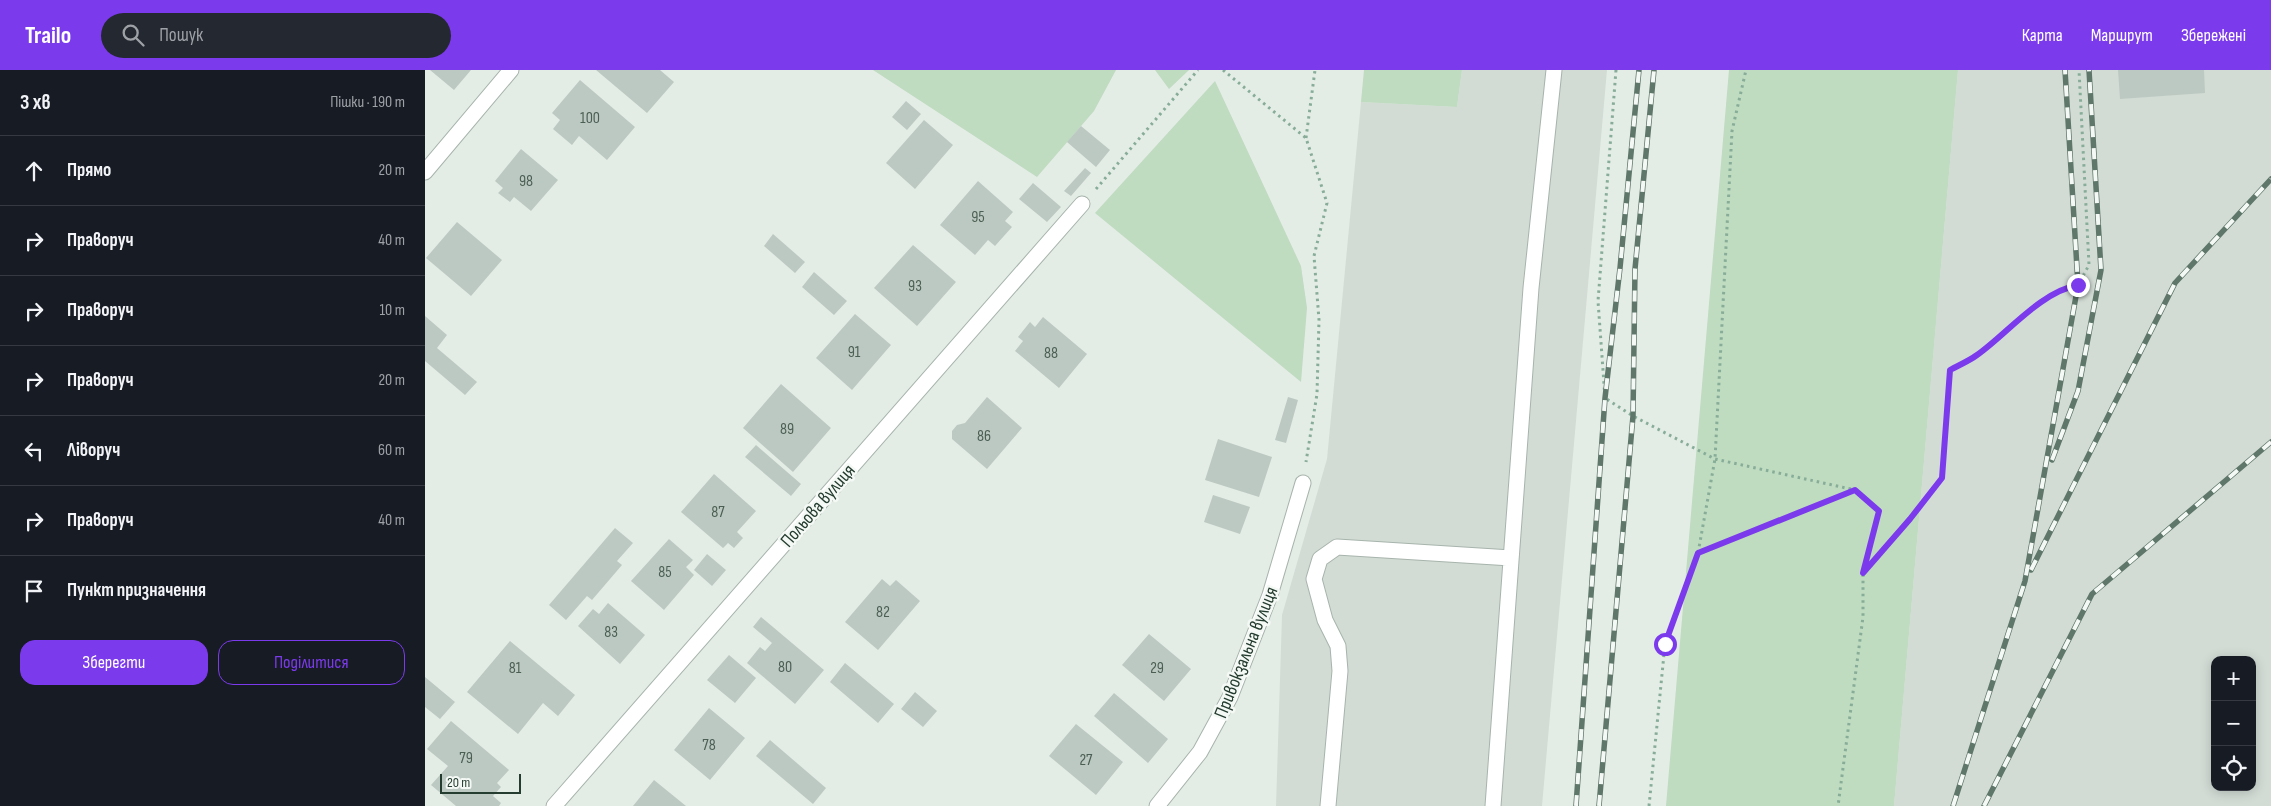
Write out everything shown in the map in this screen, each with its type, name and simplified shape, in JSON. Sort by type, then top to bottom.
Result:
[{"type":"street","points":[[425,172],[511,70]]},
{"type":"street","points":[[1493,806],[1531,288],[1553,70]]},
{"type":"street","name":"Польова вулиця","points":[[554,806],[1082,204]]},
{"type":"street","name":"Привокзальна вулиця","points":[[1157,806],[1200,752],[1229,697],[1270,595],[1303,483]]},
{"type":"street","points":[[1329,806],[1339,672],[1338,646],[1325,620],[1314,579],[1320,559],[1337,547],[1511,558]]},
{"type":"path","points":[[1082,204],[1198,70]]},
{"type":"path","points":[[1223,70],[1306,138]]},
{"type":"path","points":[[1303,483],[1317,394],[1319,320],[1314,256],[1327,203],[1306,138],[1315,70]]},
{"type":"path","points":[[1616,70],[1598,300],[1605,398],[1633,416],[1715,459],[1855,490],[1879,511],[1863,573],[1863,617],[1838,806]]},
{"type":"path","points":[[1649,806],[1665,644],[1698,553],[1715,459],[1732,131],[1747,70]]},
{"type":"path","points":[[1863,573],[1910,519],[1942,478],[1950,370],[1977,356],[2015,320],[2066,287],[2078,285],[2089,265],[2079,70]]},
{"type":"path","points":[[1698,553],[1855,490]]},
{"type":"shaded area","points":[[1462,70],[1607,70],[1542,806],[1276,806],[1282,615],[1327,459],[1361,102],[1457,107]]},
{"type":"shaded area","points":[[1958,70],[2271,70],[2271,806],[1894,806]]},
{"type":"green space","points":[[873,70],[1116,70],[1094,111],[1037,177]]},
{"type":"green space","points":[[1155,70],[1189,70],[1169,89]]},
{"type":"green space","points":[[1364,70],[1462,70],[1457,107],[1361,102]]},
{"type":"green space","points":[[1729,70],[1958,70],[1894,806],[1666,806]]},
{"type":"green space","points":[[1215,81],[1301,266],[1307,308],[1301,382],[1095,213]]},
{"type":"building","points":[[430,70],[471,70],[454,90]]},
{"type":"building","points":[[596,70],[660,70],[674,82],[647,113]]},
{"type":"building","points":[[2118,70],[2204,70],[2205,93],[2120,99]]},
{"type":"building","points":[[580,80],[635,127],[607,160],[579,136],[572,145],[553,129],[560,120],[552,113]]},
{"type":"building","points":[[906,101],[921,114],[907,130],[892,117]]},
{"type":"building","points":[[924,120],[953,145],[915,189],[886,163]]},
{"type":"building","points":[[1081,126],[1110,150],[1096,167],[1067,142]]},
{"type":"building","points":[[521,149],[558,180],[531,211],[514,197],[510,202],[498,193],[503,188],[495,181]]},
{"type":"building","points":[[1085,168],[1091,173],[1071,196],[1064,191]]},
{"type":"building","points":[[978,181],[1013,212],[1005,221],[1012,227],[995,246],[988,240],[975,255],[940,225]]},
{"type":"building","points":[[1033,183],[1061,207],[1047,222],[1019,199]]},
{"type":"building","points":[[457,222],[502,260],[471,296],[426,258]]},
{"type":"building","points":[[773,234],[805,262],[795,273],[764,246]]},
{"type":"building","points":[[913,245],[956,282],[917,326],[874,288]]},
{"type":"building","points":[[814,272],[847,301],[834,315],[802,287]]},
{"type":"building","points":[[855,314],[891,345],[852,390],[816,358]]},
{"type":"building","points":[[425,316],[447,335],[437,348],[477,382],[465,395],[425,361]]},
{"type":"building","points":[[1043,317],[1087,354],[1059,388],[1015,351],[1023,341],[1018,337],[1030,322],[1035,327]]},
{"type":"building","points":[[781,384],[831,428],[793,472],[743,428]]},
{"type":"building","points":[[987,397],[1022,428],[987,469],[952,439],[952,431],[957,425],[965,423]]},
{"type":"building","points":[[1288,397],[1298,400],[1286,443],[1275,440]]},
{"type":"building","points":[[1218,439],[1272,457],[1259,497],[1205,480]]},
{"type":"building","points":[[756,445],[801,484],[791,496],[745,457]]},
{"type":"building","points":[[714,474],[756,511],[737,532],[743,538],[734,548],[728,543],[723,548],[681,512]]},
{"type":"building","points":[[1213,495],[1250,507],[1240,534],[1204,522]]},
{"type":"building","points":[[615,528],[633,543],[617,561],[622,565],[592,600],[587,596],[566,620],[549,605]]},
{"type":"building","points":[[669,539],[693,560],[686,567],[694,575],[664,610],[631,581]]},
{"type":"building","points":[[707,554],[726,570],[712,586],[694,570]]},
{"type":"building","points":[[882,579],[890,586],[896,580],[920,601],[878,650],[845,622]]},
{"type":"building","points":[[608,603],[645,635],[620,664],[578,626],[593,609],[599,614]]},
{"type":"building","points":[[761,617],[824,670],[795,704],[747,663],[760,647],[765,651],[772,643],[753,627]]},
{"type":"building","points":[[1149,634],[1191,669],[1164,701],[1122,665]]},
{"type":"building","points":[[510,641],[575,695],[558,716],[543,703],[518,734],[467,692]]},
{"type":"building","points":[[729,655],[756,678],[735,703],[707,680]]},
{"type":"building","points":[[845,663],[894,704],[878,723],[830,682]]},
{"type":"building","points":[[425,677],[455,702],[440,719],[425,707]]},
{"type":"building","points":[[915,692],[937,711],[923,727],[901,709]]},
{"type":"building","points":[[1114,693],[1168,739],[1148,763],[1094,716]]},
{"type":"building","points":[[709,708],[745,738],[710,780],[674,750]]},
{"type":"building","points":[[451,721],[509,770],[497,783],[501,787],[493,796],[501,803],[499,806],[456,806],[431,785],[448,766],[427,749]]},
{"type":"building","points":[[1076,724],[1123,762],[1096,795],[1049,756]]},
{"type":"building","points":[[770,740],[826,788],[813,804],[756,756]]},
{"type":"building","points":[[654,780],[686,806],[633,806]]},
{"type":"railway","points":[[1576,806],[1605,398],[1620,268],[1639,70]]},
{"type":"railway","points":[[1599,806],[1633,416],[1635,269],[1654,70]]},
{"type":"railway","points":[[1953,806],[2025,581],[2078,285],[2065,70]]},
{"type":"railway","points":[[2052,460],[2078,391],[2101,270],[2089,70]]},
{"type":"railway","points":[[2031,570],[2175,283],[2271,179]]},
{"type":"railway","points":[[1984,806],[2092,594],[2271,442]]},
{"type":"route","points":[[1665,644],[1698,553],[1855,490],[1879,511],[1863,573],[1910,519],[1942,478],[1950,370],[1977,356],[2015,320],[2066,287],[2078,285]]}]
